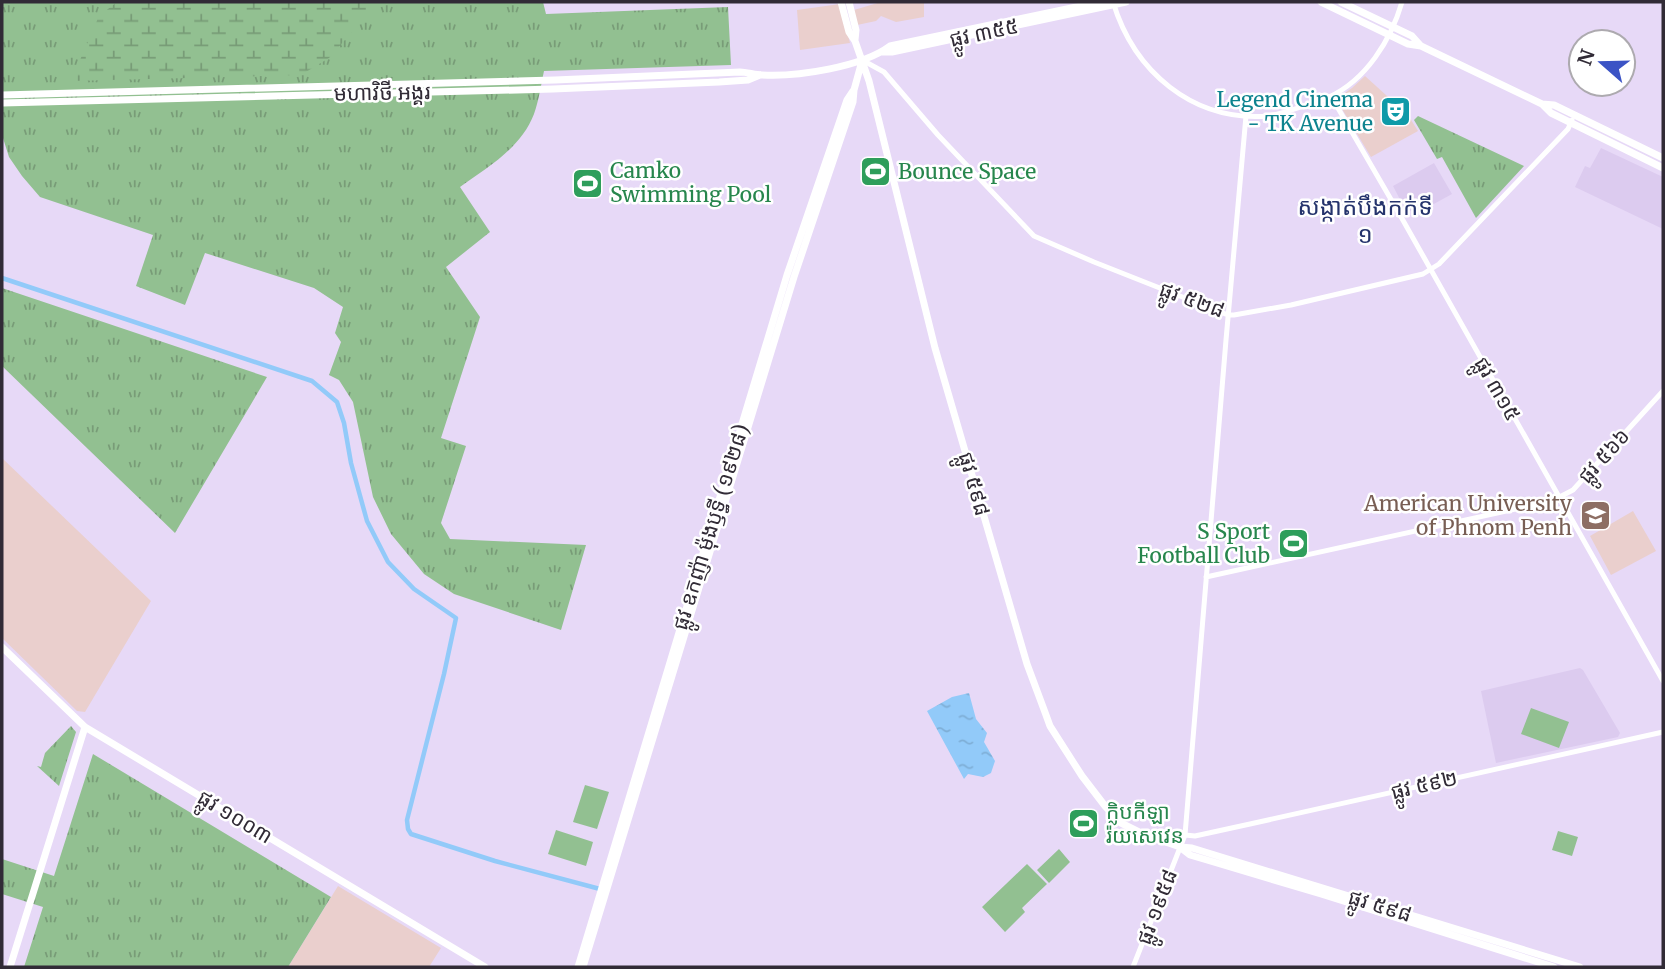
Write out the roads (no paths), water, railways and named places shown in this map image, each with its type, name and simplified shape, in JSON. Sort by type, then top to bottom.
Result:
[{"type":"main road","points":[[842,2],[849,32],[855,41]]},
{"type":"main road","points":[[849,2],[856,30],[855,41]]},
{"type":"main road","name":"ផ្លូវ ៣៥៥","points":[[862,60],[890,46],[1100,2]]},
{"type":"main road","name":"ផ្លូវ ៣៥៥","points":[[882,52],[1126,2]]},
{"type":"main road","points":[[1321,2],[1391,31]]},
{"type":"main road","points":[[1340,2],[1391,31],[1408,44],[1421,46],[1542,104],[1554,105],[1663,158]]},
{"type":"main road","name":"ផ្លូវ ៥៩៨","points":[[855,41],[895,184],[935,348],[1027,664],[1050,726],[1082,776],[1111,814],[1129,829],[1180,847],[1192,848],[1580,967]]},
{"type":"main road","name":"មហាវិថី អង្គរ","points":[[2,95],[553,89],[748,80],[761,75],[805,72],[862,60]]},
{"type":"main road","name":"ផ្លូវ ឧកញ៉ា ម៉ុងឫទ្ធី (១៩២៨)","points":[[578,967],[797,258],[853,102],[862,60]]},
{"type":"main road","name":"មហាវិថី អង្គរ","points":[[2,103],[379,89]]},
{"type":"main road","points":[[1542,104],[1550,113],[1663,168]]},
{"type":"main road","name":"ផ្លូវ ១០០៣","points":[[2,647],[85,727],[485,967]]},
{"type":"main road","points":[[10,967],[85,727]]},
{"type":"main road","name":"ផ្លូវ ៥៩៨","points":[[1180,847],[1190,855],[1554,967]]},
{"type":"main road","name":"ផ្លូវ ឧកញ៉ា ម៉ុងឫទ្ធី (១៩២៨)","points":[[583,967],[601,898]]},
{"type":"street","points":[[1113,4],[1123,32],[1135,51],[1164,83],[1200,105],[1246,116],[1267,116],[1331,96],[1349,84],[1378,54],[1391,31],[1402,2]]},
{"type":"street","name":"ផ្លូវ ៥២៨","points":[[862,60],[884,72],[938,135],[1034,236],[1119,273],[1228,315],[1291,305],[1423,274],[1430,270],[1448,255],[1568,129],[1575,115]]},
{"type":"street","name":"ផ្លូវ ៣១៥","points":[[1331,96],[1663,681]]},
{"type":"street","name":"ផ្លូវ ១៩៥៨","points":[[1133,967],[1185,835],[1246,116]]},
{"type":"street","name":"ផ្លូវ ៥៦៦","points":[[1206,578],[1560,498],[1573,490],[1663,391]]},
{"type":"street","name":"ផ្លូវ ៥៩២","points":[[1185,835],[1195,836],[1239,827],[1663,732]]},
{"type":"water","points":[[969,693],[976,719],[987,733],[984,742],[995,761],[991,773],[983,777],[968,774],[964,779],[927,711],[952,697]]},
{"type":"waterway","points":[[2,278],[312,381],[337,402],[367,521],[388,562],[414,589],[456,618],[407,820],[408,829],[411,834],[495,861],[600,889]]},
{"type":"place","name":"Legend Cinema - TK Avenue","points":[[1396,112]]},
{"type":"place","name":"Bounce Space","points":[[875,172]]},
{"type":"place","name":"Camko Swimming Pool","points":[[587,183]]},
{"type":"place","name":"American University of Phnom Penh","points":[[1595,516]]},
{"type":"place","name":"S Sport Football Club","points":[[1293,544]]},
{"type":"place","name":"ក្លិបកីឡា រ៉យសេវេន","points":[[1083,824]]},
{"type":"district","name":"សង្កាត់បឹងកក់ទី ១","points":[[1365,221]]}]
